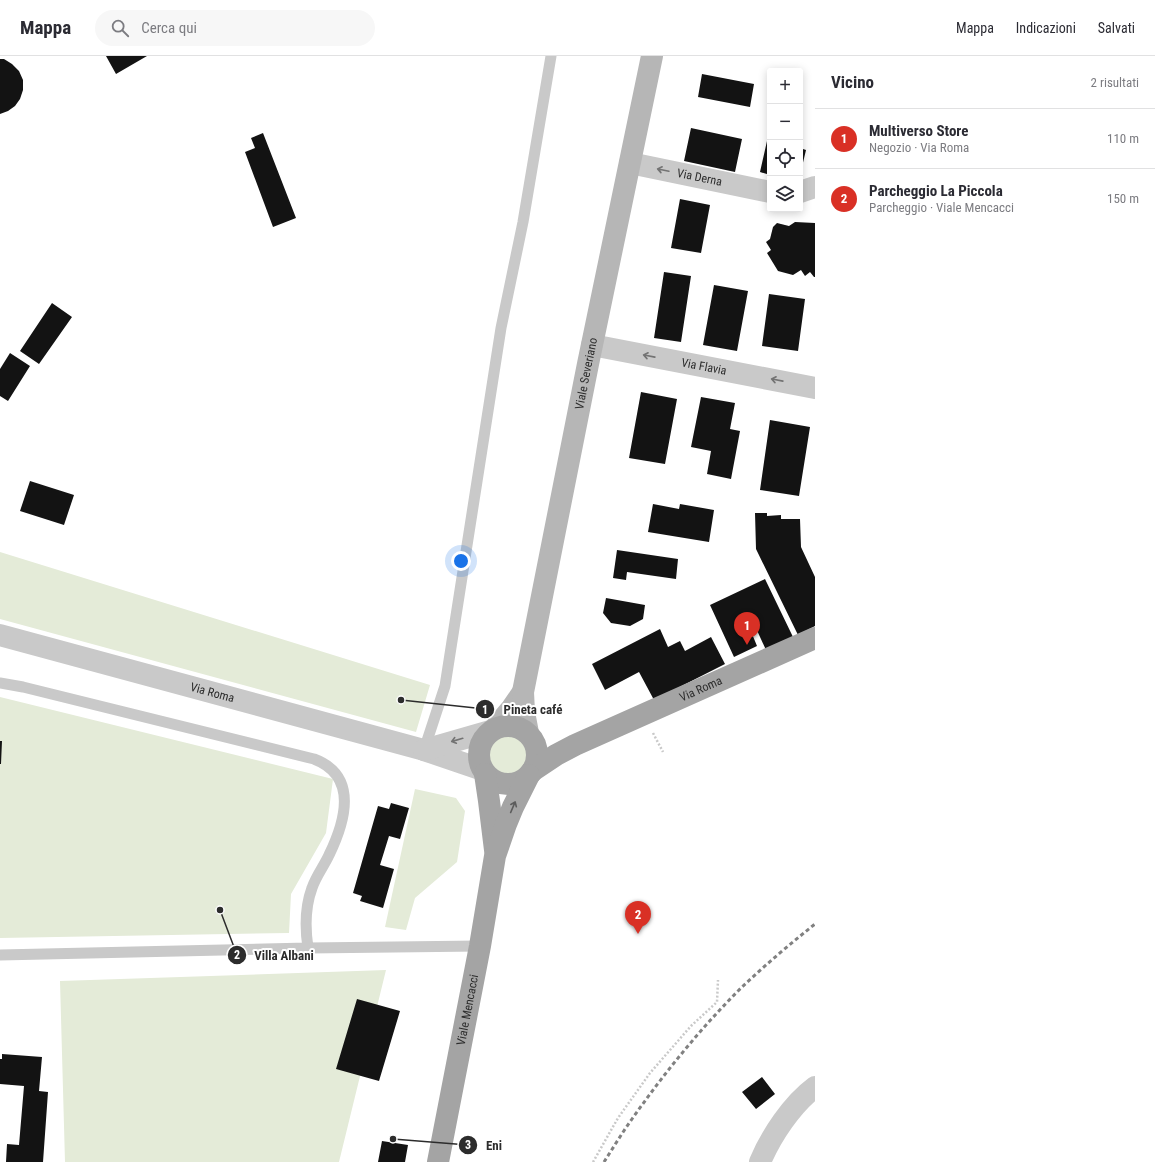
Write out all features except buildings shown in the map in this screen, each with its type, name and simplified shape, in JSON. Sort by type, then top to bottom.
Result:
[{"type":"main road","name":"Viale Severiano","points":[[530,735],[524,712],[523,692],[592,344],[652,56]]},
{"type":"main road","name":"Via Roma","points":[[531,773],[556,755],[586,739],[815,638]]},
{"type":"main road","name":"Viale Severiano","points":[[493,730],[512,708],[523,692]]},
{"type":"main road","points":[[503,726],[521,728],[530,735],[537,750],[536,765],[531,773],[521,781],[512,784],[502,784],[493,780],[484,772],[479,762],[478,753],[484,737],[493,730],[503,726]]},
{"type":"main road","name":"Via Roma","points":[[530,735],[562,739],[586,739]]},
{"type":"main road","name":"Viale Mencacci","points":[[484,772],[490,801],[495,856]]},
{"type":"main road","name":"Viale Mencacci","points":[[438,1162],[480,946],[495,856],[513,807],[531,773]]},
{"type":"street","name":"Via Derna","points":[[630,163],[767,191]]},
{"type":"street","points":[[803,191],[815,187]]},
{"type":"street","name":"Via Flavia","points":[[592,344],[815,388]]},
{"type":"street","name":"Via Roma","points":[[0,635],[424,750],[484,772]]},
{"type":"street","points":[[424,750],[493,730]]},
{"type":"street","points":[[760,1162],[781,1124],[801,1100],[815,1087]]},
{"type":"lane","points":[[424,750],[446,686],[501,328],[523,222],[552,56]]},
{"type":"lane","points":[[0,683],[23,687],[314,759],[331,768],[338,776],[342,786],[345,798],[345,807],[334,844],[312,888],[306,923],[308,948]]},
{"type":"lane","points":[[0,955],[308,948],[480,946]]},
{"type":"path","points":[[593,1162],[618,1118],[650,1073],[691,1026],[717,1002],[718,980]]},
{"type":"green space","points":[[0,552],[430,685],[416,732],[0,619]]},
{"type":"green space","points":[[0,697],[333,779],[326,833],[291,894],[289,933],[0,938]]},
{"type":"green space","points":[[512,735],[519,738],[525,744],[528,755],[527,763],[519,772],[512,775],[504,775],[497,772],[489,763],[488,751],[491,744],[500,736]]},
{"type":"green space","points":[[415,789],[456,798],[465,811],[457,862],[415,898],[406,930],[385,927]]},
{"type":"green space","points":[[386,970],[339,1162],[65,1162],[60,981]]},
{"type":"railway","points":[[604,1162],[670,1067],[726,1003],[777,955],[815,924]]},
{"type":"place","name":"Multiverso Store","points":[[747,645]]},
{"type":"place","name":"Pineta café","points":[[401,700]]},
{"type":"place","name":"Villa Albani","points":[[220,910]]},
{"type":"place","name":"Parcheggio La Piccola","points":[[638,934]]},
{"type":"place","name":"Eni","points":[[393,1139]]}]
